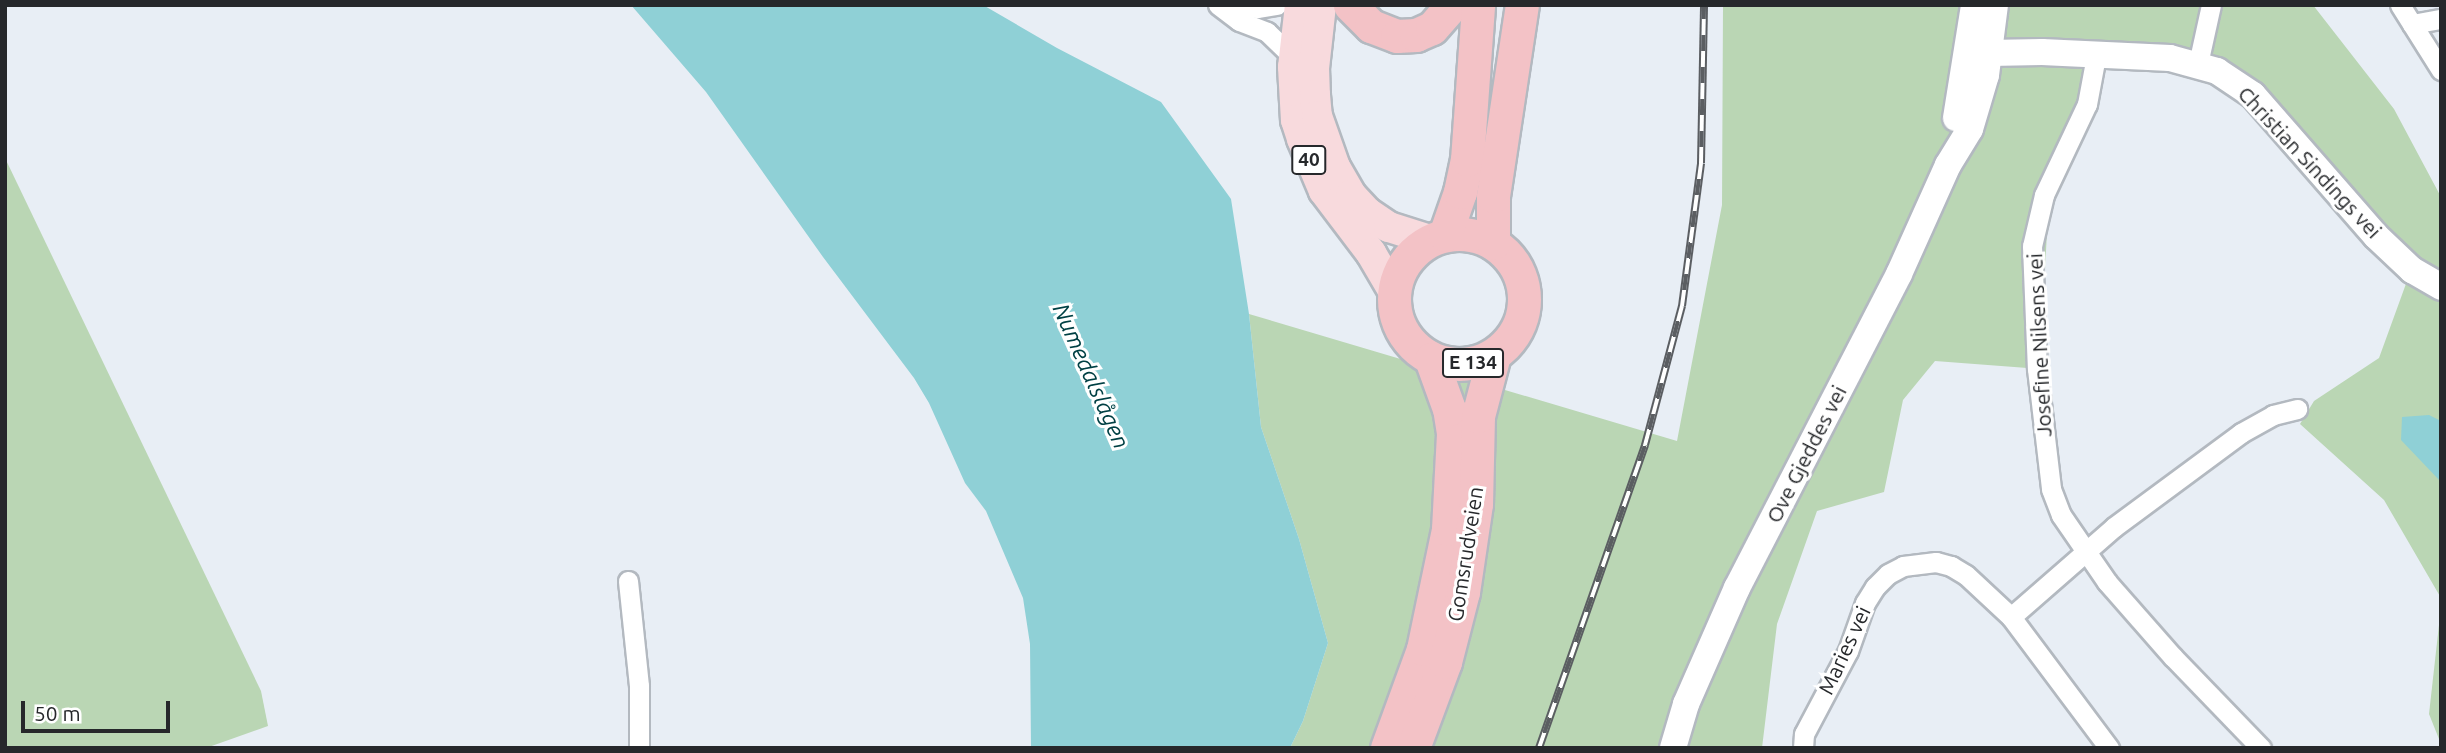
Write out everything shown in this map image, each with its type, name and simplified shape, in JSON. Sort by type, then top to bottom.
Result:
[{"type":"highway","points":[[1350,5],[1371,26],[1397,36],[1416,35],[1432,28],[1452,5]]},
{"type":"highway","points":[[1438,238],[1466,168],[1478,5]]},
{"type":"highway","points":[[1394,292],[1406,261],[1438,238],[1470,234],[1493,243],[1493,196],[1521,5]]},
{"type":"highway","name":"E 134","points":[[1394,292],[1396,317],[1402,332],[1412,345],[1431,359],[1464,365],[1494,355],[1517,330],[1525,298],[1516,266],[1493,243]]},
{"type":"highway","name":"Gomsrudveien","points":[[1413,748],[1445,662],[1463,592],[1476,504],[1478,416],[1494,355]]},
{"type":"highway","name":"Gomsrudveien","points":[[1387,748],[1423,649],[1448,529],[1453,433],[1449,409],[1431,359]]},
{"type":"main road","name":"40","points":[[1300,5],[1294,58],[1296,120],[1308,158],[1324,191],[1371,253],[1394,292]]},
{"type":"main road","name":"40","points":[[1321,5],[1314,68],[1317,116],[1335,167],[1351,195],[1368,214],[1389,227],[1438,238]]},
{"type":"street","points":[[1218,5],[1239,21],[1268,32],[1294,58]]},
{"type":"street","points":[[1240,5],[1257,8],[1277,5]]},
{"type":"street","name":"Ove Gjeddes vei","points":[[1974,5],[1984,43]]},
{"type":"street","name":"Ove Gjeddes vei","points":[[1672,748],[1686,704],[1722,620],[1899,274],[1948,165],[1996,5]]},
{"type":"street","points":[[2199,65],[2211,5]]},
{"type":"street","points":[[2400,5],[2441,70]]},
{"type":"street","points":[[2412,24],[2441,19]]},
{"type":"street","name":"Christian Sindings vei","points":[[1984,43],[2042,52],[2170,58],[2217,71],[2253,95],[2376,236],[2412,270],[2441,287]]},
{"type":"street","name":"Josefine Nilsens vei","points":[[2096,56],[2087,104],[2044,195],[2032,246],[2037,369],[2051,489],[2061,515],[2085,553],[2173,657],[2261,748]]},
{"type":"street","points":[[2011,617],[2114,527],[2241,433],[2273,415],[2297,409]]},
{"type":"street","name":"Maries vei","points":[[1803,748],[1804,734],[1847,651],[1865,603],[1888,574],[1918,563],[1951,566],[1978,584],[2011,617],[2109,748]]},
{"type":"street","points":[[628,582],[639,676],[639,748]]},
{"type":"green space","points":[[1723,5],[2313,5],[2394,109],[2441,197],[2441,598],[2384,500],[2300,424],[2314,401],[2379,358],[2411,270],[2241,104],[2189,71],[2096,61],[2090,110],[2048,212],[2040,369],[1935,361],[1903,400],[1884,492],[1817,511],[1777,624],[1762,748],[1290,748],[1303,721],[1328,643],[1299,539],[1261,427],[1249,314],[1677,441],[1722,205]]},
{"type":"green space","points":[[5,158],[261,691],[268,726],[206,748],[5,748]]},
{"type":"green space","points":[[2441,607],[2441,744],[2429,714]]},
{"type":"water","name":"Numedalslågen","points":[[631,5],[983,5],[1057,48],[1161,102],[1231,199],[1249,314],[1261,427],[1299,539],[1328,643],[1303,721],[1290,748],[1031,748],[1030,644],[1023,598],[986,511],[965,483],[929,403],[914,378],[823,257],[706,92]]},
{"type":"water","points":[[2429,415],[2441,421],[2441,482],[2401,440],[2402,417]]},
{"type":"railway","points":[[1539,748],[1645,445],[1682,306],[1701,163],[1704,5]]}]
